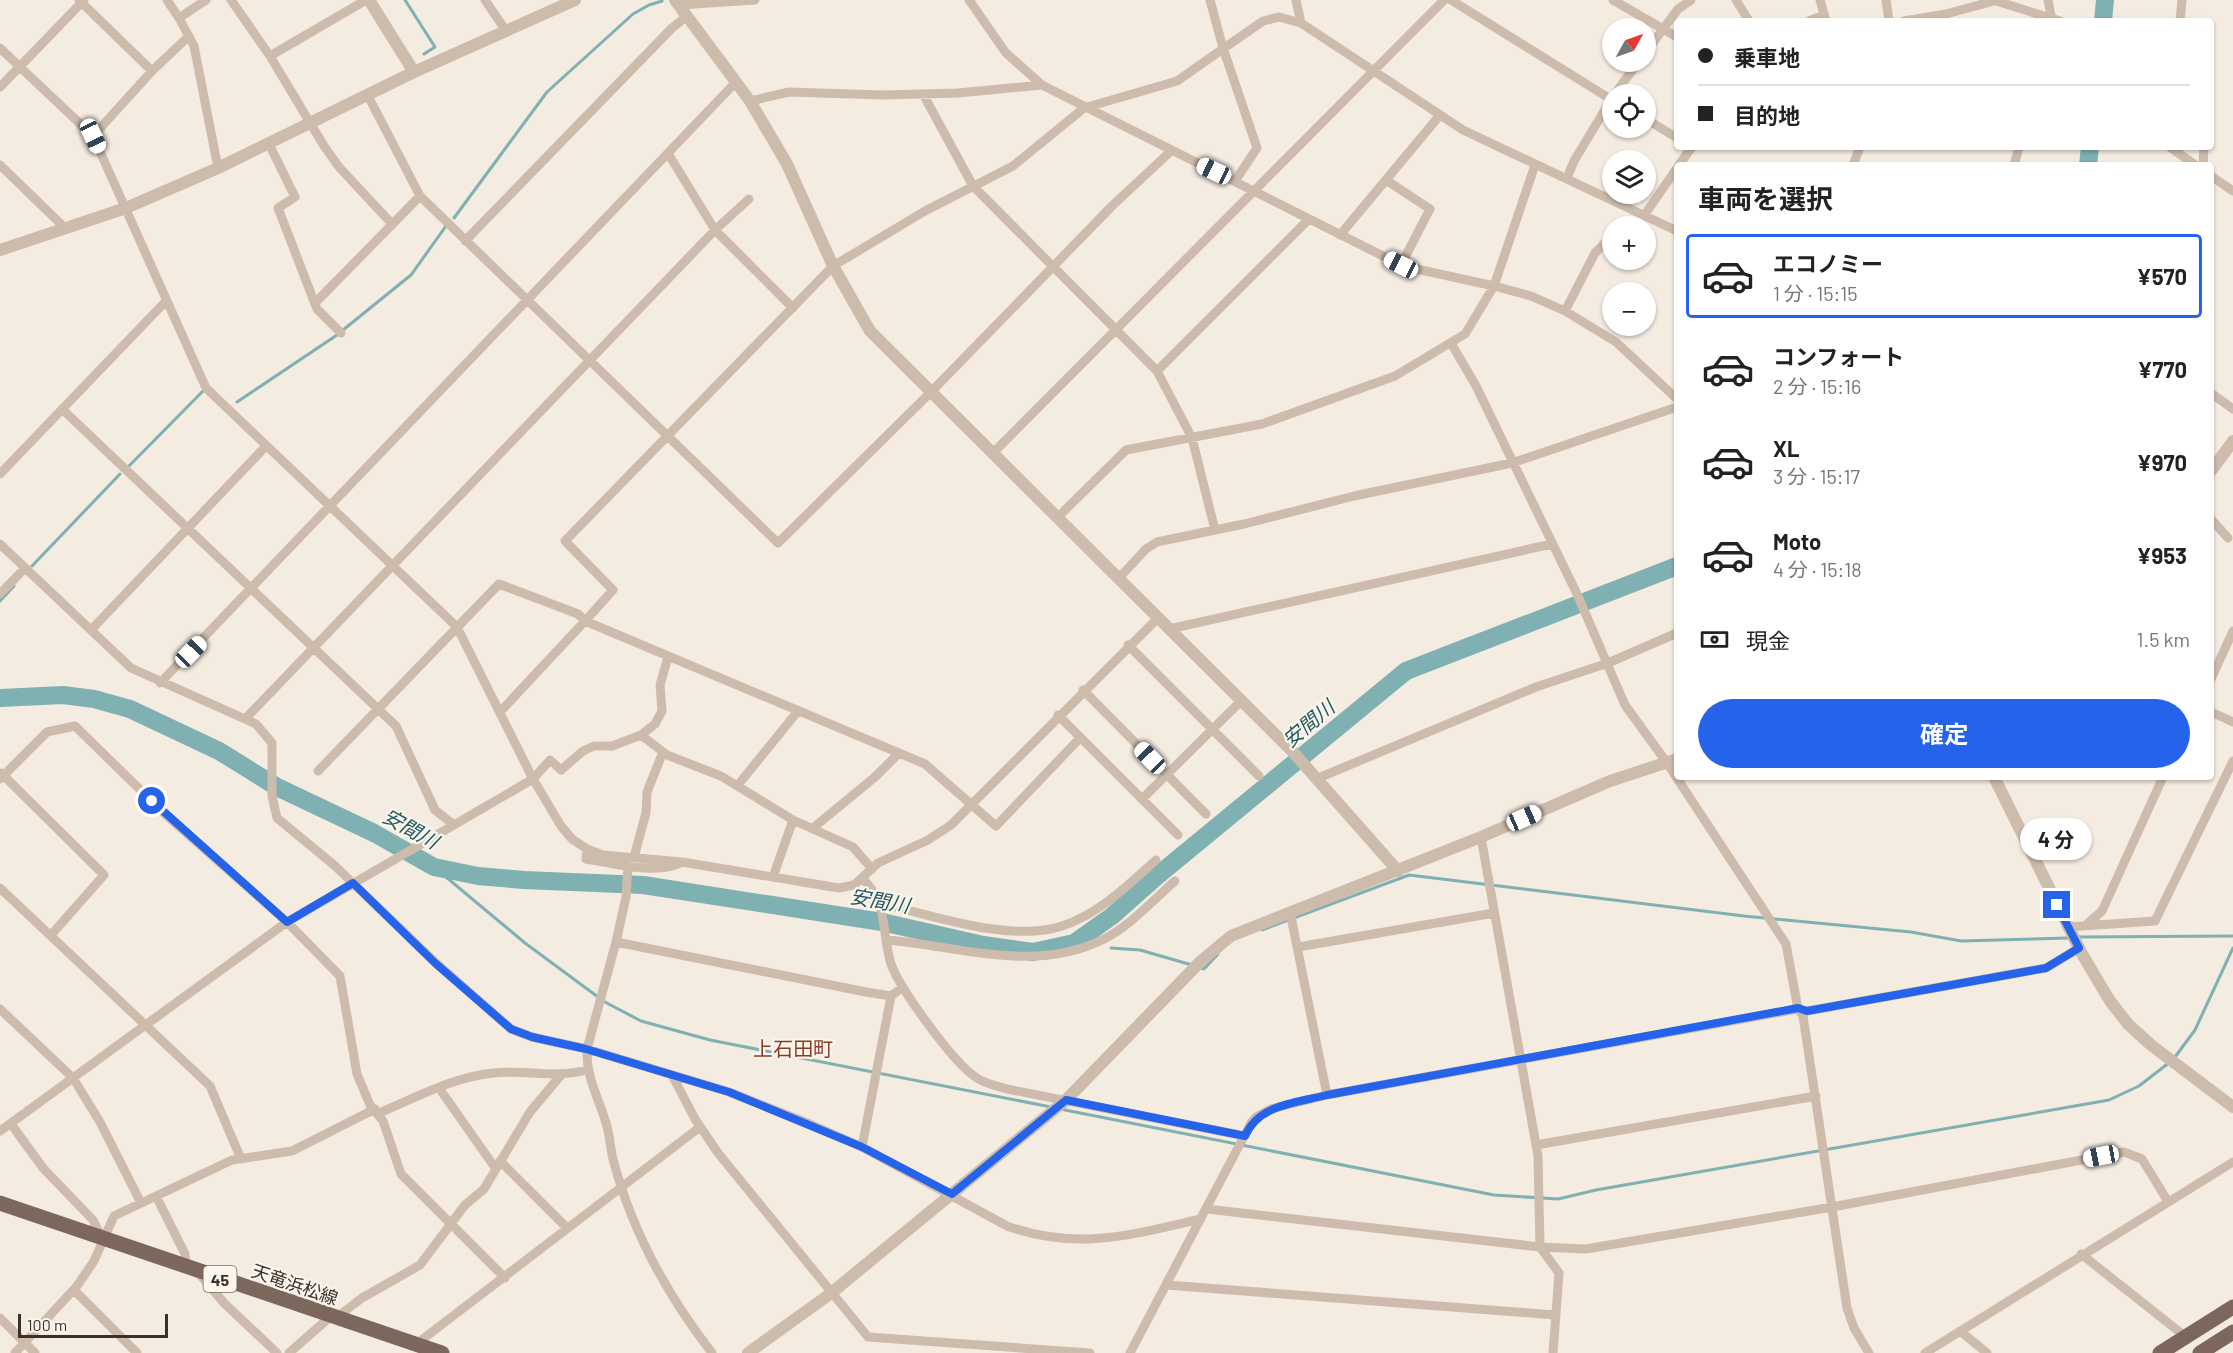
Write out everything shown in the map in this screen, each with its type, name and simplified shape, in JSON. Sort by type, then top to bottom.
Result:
[{"type":"main road","name":"天竜浜松線","points":[[0,1203],[191,1270],[442,1353]]},
{"type":"main road","points":[[2160,1353],[2233,1307]]},
{"type":"main road","points":[[2204,1352],[2233,1332]]},
{"type":"street","points":[[167,0],[189,36],[205,93],[218,168]]},
{"type":"street","points":[[179,18],[206,0]]},
{"type":"street","points":[[231,0],[270,56],[339,167],[392,225]]},
{"type":"street","points":[[270,56],[367,0],[414,72]]},
{"type":"street","points":[[485,0],[506,31]]},
{"type":"street","points":[[0,250],[126,208],[218,168],[367,94],[575,0]]},
{"type":"street","points":[[677,3],[755,0]]},
{"type":"street","points":[[969,0],[1006,53],[1042,85],[1401,265],[1531,296],[1565,311],[1616,342],[1674,396]]},
{"type":"street","points":[[1210,0],[1223,48],[1257,148],[1235,181]]},
{"type":"street","points":[[1296,0],[1301,23]]},
{"type":"street","points":[[993,453],[1444,0]]},
{"type":"street","points":[[1451,0],[1602,91]]},
{"type":"street","points":[[1613,0],[1674,36]]},
{"type":"street","points":[[1656,38],[1678,9],[1691,0]]},
{"type":"street","points":[[1736,0],[1747,18]]},
{"type":"street","points":[[1820,0],[1825,18]]},
{"type":"street","points":[[1886,0],[1889,18]]},
{"type":"street","points":[[1922,18],[1946,14],[1994,0],[2048,18]]},
{"type":"street","points":[[2048,0],[2054,18]]},
{"type":"street","points":[[2180,18],[2182,0]]},
{"type":"street","points":[[0,87],[81,1],[152,71]]},
{"type":"street","points":[[677,3],[750,101],[787,164],[833,266],[870,331],[1293,752],[1398,871]]},
{"type":"street","points":[[465,241],[672,28],[687,16]]},
{"type":"street","points":[[500,712],[613,590],[565,541],[833,266],[973,186],[1013,166],[1084,108],[1177,81],[1263,21],[1278,18],[1301,23],[1463,130],[1674,229]]},
{"type":"street","points":[[93,136],[152,71],[189,36]]},
{"type":"street","points":[[0,48],[93,136],[206,388],[457,627],[533,779],[561,826],[587,849],[603,855],[682,862],[839,888],[854,885],[872,869],[899,851],[928,840],[951,825],[1083,690],[1158,618]]},
{"type":"street","points":[[160,683],[669,155],[736,82]]},
{"type":"street","points":[[750,101],[789,92],[923,94],[1042,85]]},
{"type":"street","points":[[367,94],[420,196],[777,543],[932,391],[1113,205],[1171,151]]},
{"type":"street","points":[[923,94],[973,186],[1157,371],[1192,438],[1215,530]]},
{"type":"street","points":[[1340,235],[1440,115]]},
{"type":"street","points":[[1567,178],[1574,161],[1602,116]]},
{"type":"street","points":[[1656,125],[1674,136]]},
{"type":"street","points":[[269,144],[295,197],[278,208],[315,303],[341,333]]},
{"type":"street","points":[[2174,150],[2191,162]]},
{"type":"street","points":[[669,155],[715,230],[793,308]]},
{"type":"street","points":[[0,165],[66,229]]},
{"type":"street","points":[[1058,517],[1126,450],[1262,424],[1373,385],[1465,334],[1494,286],[1535,165]]},
{"type":"street","points":[[1642,216],[1674,172]]},
{"type":"street","points":[[2214,178],[2233,191]]},
{"type":"street","points":[[1386,180],[1430,209],[1401,265]]},
{"type":"street","points":[[315,303],[420,196]]},
{"type":"street","points":[[245,719],[715,230],[749,199]]},
{"type":"street","points":[[1157,371],[1310,219]]},
{"type":"street","points":[[1565,311],[1595,253],[1602,246]]},
{"type":"street","points":[[0,474],[166,301]]},
{"type":"street","points":[[748,1353],[830,1294],[1064,1102],[1190,971],[1231,936],[1481,837],[1610,780],[1672,761],[1624,705],[1608,663],[1583,615],[1577,594],[1476,386],[1451,343]]},
{"type":"street","points":[[2214,395],[2233,409]]},
{"type":"street","points":[[1119,578],[1146,549],[1157,542],[1354,496],[1512,463],[1674,408]]},
{"type":"street","points":[[62,409],[396,726],[435,810],[454,825]]},
{"type":"street","points":[[2214,467],[2233,441]]},
{"type":"street","points":[[91,630],[266,446]]},
{"type":"street","points":[[2214,522],[2228,538]]},
{"type":"street","points":[[0,544],[131,668],[160,683],[256,724],[272,743],[272,796],[277,818],[353,883],[435,963],[511,1029],[532,1037],[586,1049],[729,1092],[862,1147],[1007,1226],[1031,1234],[1060,1240],[1124,1236],[1201,1219]]},
{"type":"street","points":[[1169,629],[1552,544]]},
{"type":"street","points":[[0,594],[25,568]]},
{"type":"street","points":[[318,771],[499,584],[578,614],[585,621],[668,657],[925,764],[996,826],[1080,738]]},
{"type":"street","points":[[2214,672],[2233,631]]},
{"type":"street","points":[[1312,774],[1536,687],[1608,663],[1674,634]]},
{"type":"street","points":[[1128,645],[1259,776]]},
{"type":"street","points":[[0,1131],[287,922],[533,779],[550,760],[561,770],[582,752],[594,746],[612,746],[641,735],[655,724],[662,711],[660,685],[668,657]]},
{"type":"street","points":[[1083,690],[1206,814]]},
{"type":"street","points":[[1142,799],[1241,701]]},
{"type":"street","points":[[738,785],[798,711]]},
{"type":"street","points":[[2214,713],[2233,722]]},
{"type":"street","points":[[1058,716],[1178,836]]},
{"type":"street","points":[[51,935],[104,875],[1,775],[47,732],[75,726],[167,816],[287,922],[340,976],[357,1074],[370,1105],[377,1111],[401,1174],[505,1278]]},
{"type":"street","points":[[641,735],[663,752],[701,766],[738,785],[794,820],[853,847],[872,869]]},
{"type":"street","points":[[634,857],[645,813],[647,792],[663,752]]},
{"type":"street","points":[[813,828],[875,777],[899,753]]},
{"type":"street","points":[[2069,929],[2155,921],[2233,761]]},
{"type":"street","points":[[1684,780],[1786,944],[1798,1008],[1803,1016],[1847,1308],[1854,1328],[1869,1353]]},
{"type":"street","points":[[1995,780],[2069,929],[2110,1001],[2128,1024],[2233,1107]]},
{"type":"street","points":[[2085,926],[2102,911],[2162,780]]},
{"type":"street","points":[[772,877],[794,820]]},
{"type":"street","points":[[1481,837],[1536,1145],[1540,1247],[1559,1273],[1552,1353]]},
{"type":"street","points":[[587,849],[586,859],[628,868],[672,868],[682,862]]},
{"type":"street","points":[[880,903],[1000,929],[1045,929],[1062,926],[1111,900],[1156,860]]},
{"type":"street","points":[[628,868],[626,897],[616,942],[586,1049],[586,1070],[607,1125],[613,1158],[622,1185],[657,1268],[680,1309],[712,1353]]},
{"type":"street","points":[[862,878],[874,890],[880,903],[891,962],[903,987],[958,1061],[977,1079],[1007,1089],[1064,1102],[1244,1137]]},
{"type":"street","points":[[887,939],[934,944],[1005,957],[1041,958],[1079,950],[1106,938],[1175,881]]},
{"type":"street","points":[[0,888],[210,1086],[241,1158]]},
{"type":"street","points":[[1290,912],[1327,1095]]},
{"type":"street","points":[[1298,947],[1494,913]]},
{"type":"street","points":[[616,942],[891,996]]},
{"type":"street","points":[[1130,1353],[1244,1137],[1256,1117],[1271,1109],[1327,1095],[1521,1058],[1798,1008],[1807,1011],[2046,968],[2078,946]]},
{"type":"street","points":[[862,1147],[891,996],[903,987]]},
{"type":"street","points":[[0,1009],[73,1078],[100,1122],[141,1203]]},
{"type":"street","points":[[15,1353],[74,1290],[94,1261],[114,1216],[241,1158],[292,1151],[377,1111],[439,1088],[493,1073],[561,1075],[586,1070]]},
{"type":"street","points":[[289,1353],[330,1317],[341,1314],[362,1298],[420,1265],[465,1205],[484,1189],[530,1112],[561,1075]]},
{"type":"street","points":[[672,1075],[700,1127],[743,1184],[828,1288],[830,1294],[868,1337],[1090,1353]]},
{"type":"street","points":[[439,1088],[498,1165],[567,1228]]},
{"type":"street","points":[[1536,1145],[1816,1096]]},
{"type":"street","points":[[11,1124],[43,1168],[93,1220],[104,1240]]},
{"type":"street","points":[[414,1345],[505,1278],[622,1185],[700,1127]]},
{"type":"street","points":[[1207,1209],[1540,1247],[1586,1249],[1833,1207],[2124,1152],[2134,1153],[2142,1160],[2167,1200]]},
{"type":"street","points":[[1925,1353],[2167,1200],[2233,1162]]},
{"type":"street","points":[[156,1196],[191,1270],[277,1353]]},
{"type":"street","points":[[2081,1254],[2186,1337]]},
{"type":"street","points":[[1167,1286],[1555,1315]]},
{"type":"street","points":[[74,1290],[137,1353]]},
{"type":"street","points":[[0,1318],[35,1353]]},
{"type":"street","points":[[1960,1331],[1986,1353]]},
{"type":"waterway","points":[[405,0],[435,47],[424,54]]},
{"type":"waterway","name":"安間川","points":[[2103,18],[2105,0]]},
{"type":"waterway","points":[[454,218],[547,92],[633,14],[662,1]]},
{"type":"waterway","name":"安間川","points":[[2088,162],[2090,150]]},
{"type":"waterway","points":[[343,330],[411,275],[446,226]]},
{"type":"waterway","points":[[237,402],[337,335]]},
{"type":"waterway","points":[[129,466],[203,391]]},
{"type":"waterway","points":[[32,566],[120,474]]},
{"type":"waterway","name":"安間川","points":[[0,698],[63,695],[94,699],[130,709],[219,751],[277,787],[374,833],[434,867],[478,876],[524,880],[643,885],[882,922],[983,945],[1033,952],[1074,943],[1112,916],[1157,876],[1406,671],[1674,567]]},
{"type":"waterway","points":[[0,601],[14,586]]},
{"type":"waterway","points":[[434,867],[525,943],[598,997]]},
{"type":"waterway","points":[[1262,930],[1409,875],[1744,916],[1911,932],[1961,941],[2069,938]]},
{"type":"waterway","points":[[2079,937],[2233,936]]},
{"type":"waterway","points":[[1111,948],[1140,950],[1192,965]]},
{"type":"waterway","points":[[2175,1057],[2195,1030],[2233,948]]},
{"type":"waterway","points":[[1198,967],[1204,969],[1218,954]]},
{"type":"waterway","points":[[603,1001],[641,1021],[710,1040],[1051,1107]]},
{"type":"waterway","points":[[1060,1109],[1494,1195],[1558,1199],[1596,1190],[2109,1100],[2139,1086],[2170,1062]]},
{"type":"district","name":"上石田町","points":[[793,1048]]},
{"type":"route","points":[[152,801],[287,922],[353,883],[490,1014],[511,1029],[532,1037],[586,1049],[729,1092],[862,1147],[952,1194],[1066,1100],[1245,1136],[1256,1117],[1271,1109],[1327,1095],[1798,1008],[1807,1011],[2046,968],[2079,948],[2057,905]]}]
